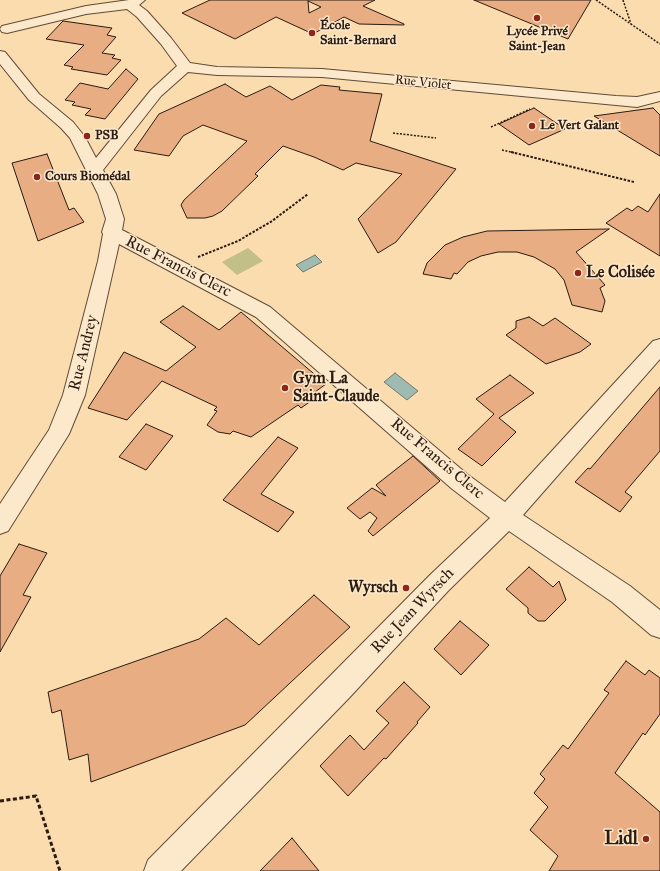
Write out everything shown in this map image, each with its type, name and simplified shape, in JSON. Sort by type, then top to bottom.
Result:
[{"type":"street","points":[[62,15],[61,9],[65,0]]},
{"type":"street","points":[[2,31],[62,15],[134,2],[142,14],[166,41],[186,67],[156,93],[95,168]]},
{"type":"street","name":"Rue Andrey","points":[[0,55],[34,97],[67,125],[77,137],[108,194],[115,219],[111,232],[107,261],[74,395],[58,434],[0,524]]},
{"type":"street","name":"Rue Violet","points":[[186,67],[217,71],[322,73],[616,101],[637,102],[660,96]]},
{"type":"street","name":"Rue Francis Clerc","points":[[111,232],[263,312],[459,481],[507,517],[621,594],[660,626]]},
{"type":"street","name":"Rue Jean Wyrsch","points":[[159,871],[339,688],[439,583],[507,517],[660,346]]},
{"type":"path","points":[[596,0],[660,44]]},
{"type":"path","points":[[623,0],[632,25]]},
{"type":"path","points":[[490,126],[536,107]]},
{"type":"path","points":[[393,133],[436,138]]},
{"type":"path","points":[[502,150],[634,182]]},
{"type":"path","points":[[174,265],[238,241],[272,221],[308,194]]},
{"type":"path","points":[[0,801],[36,796],[60,871]]},
{"type":"shaded area","points":[[248,248],[263,261],[237,275],[222,262]]},
{"type":"shaded area","points":[[315,255],[322,262],[303,272],[296,265]]},
{"type":"shaded area","points":[[395,373],[418,391],[407,400],[384,382]]},
{"type":"building","points":[[210,0],[375,0],[363,6],[404,25],[359,24],[344,17],[313,34],[276,17],[235,39],[182,13]],"holes":[[[308,1],[321,7],[309,13]]]},
{"type":"building","name":"Lycée Privé Saint-Jean","points":[[474,0],[591,0],[568,39]]},
{"type":"building","points":[[63,21],[112,28],[107,35],[116,37],[102,53],[115,55],[112,58],[121,60],[107,75],[71,69],[73,67],[64,65],[84,45],[46,39]]},
{"type":"building","points":[[126,69],[138,79],[105,119],[85,115],[91,109],[72,105],[75,102],[65,100],[80,83],[108,89]]},
{"type":"building","points":[[225,84],[246,97],[270,86],[292,100],[321,85],[340,87],[339,90],[382,94],[370,141],[456,169],[396,242],[378,253],[358,219],[402,174],[356,163],[343,170],[314,157],[283,146],[255,174],[258,176],[222,211],[205,218],[187,218],[181,205],[184,200],[247,141],[203,125],[183,136],[169,156],[134,150],[159,114]]},
{"type":"building","name":"Le Vert Galant","points":[[534,108],[565,129],[529,145],[499,124]]},
{"type":"building","points":[[653,108],[660,115],[660,156],[594,116]]},
{"type":"building","points":[[47,154],[69,210],[74,208],[84,222],[38,241],[12,163]]},
{"type":"building","points":[[660,194],[660,256],[606,223],[627,208],[632,211],[638,206],[648,212]]},
{"type":"building","points":[[609,229],[576,252],[605,285],[600,288],[605,301],[602,312],[572,305],[564,280],[555,269],[534,257],[517,252],[498,252],[481,256],[468,262],[457,274],[454,273],[451,279],[423,274],[427,263],[445,245],[463,237],[487,231]]},
{"type":"building","points":[[183,306],[219,330],[241,312],[326,384],[315,392],[318,396],[301,408],[298,405],[251,437],[233,431],[230,434],[218,432],[207,425],[217,411],[214,410],[217,407],[162,381],[127,420],[88,408],[124,352],[166,371],[196,347],[160,322]]},
{"type":"building","name":"Le Colisée","points":[[529,317],[543,326],[555,318],[591,344],[580,352],[546,364],[506,335],[516,328],[516,321]]},
{"type":"building","points":[[510,375],[534,393],[499,418],[516,432],[482,466],[458,449],[494,414],[476,399]]},
{"type":"building","points":[[660,387],[660,451],[625,492],[632,497],[620,512],[575,482],[588,468],[590,469]]},
{"type":"building","points":[[146,424],[173,436],[146,470],[119,457]]},
{"type":"building","points":[[278,437],[298,448],[261,494],[294,512],[278,532],[223,500]]},
{"type":"building","points":[[413,456],[440,481],[373,536],[368,531],[377,518],[370,512],[360,519],[347,508],[372,488],[386,496],[376,485]]},
{"type":"building","points":[[19,544],[47,553],[23,595],[31,597],[0,652],[0,576]]},
{"type":"building","points":[[529,567],[553,587],[559,581],[566,600],[545,621],[538,621],[528,613],[528,608],[506,589]]},
{"type":"building","points":[[314,595],[350,627],[245,725],[91,782],[88,754],[69,760],[61,710],[52,713],[48,692],[199,639],[226,618],[259,645]]},
{"type":"building","points":[[460,621],[489,645],[461,675],[434,649]]},
{"type":"building","points":[[626,661],[645,675],[649,670],[660,678],[660,714],[645,735],[643,733],[615,773],[660,812],[660,871],[549,871],[558,856],[530,830],[548,807],[534,793],[545,779],[540,774],[563,745],[568,749],[609,693],[604,690]]},
{"type":"building","points":[[404,682],[430,707],[386,759],[384,758],[348,796],[320,766],[350,735],[364,750],[389,723],[376,711]]},
{"type":"building","points":[[292,838],[319,871],[260,871]]},
{"type":"place","name":"Lycée Privé Saint-Jean","points":[[537,18]]},
{"type":"place","name":"École Saint-Bernard","points":[[312,33]]},
{"type":"place","name":"Le Vert Galant","points":[[532,126]]},
{"type":"place","name":"PSB","points":[[87,136]]},
{"type":"place","name":"Cours Biomédal","points":[[37,177]]},
{"type":"place","name":"Le Colisée","points":[[578,273]]},
{"type":"place","name":"Gym La Saint-Claude","points":[[285,388]]},
{"type":"place","name":"Wyrsch","points":[[406,588]]},
{"type":"place","name":"Lidl","points":[[646,839]]}]
